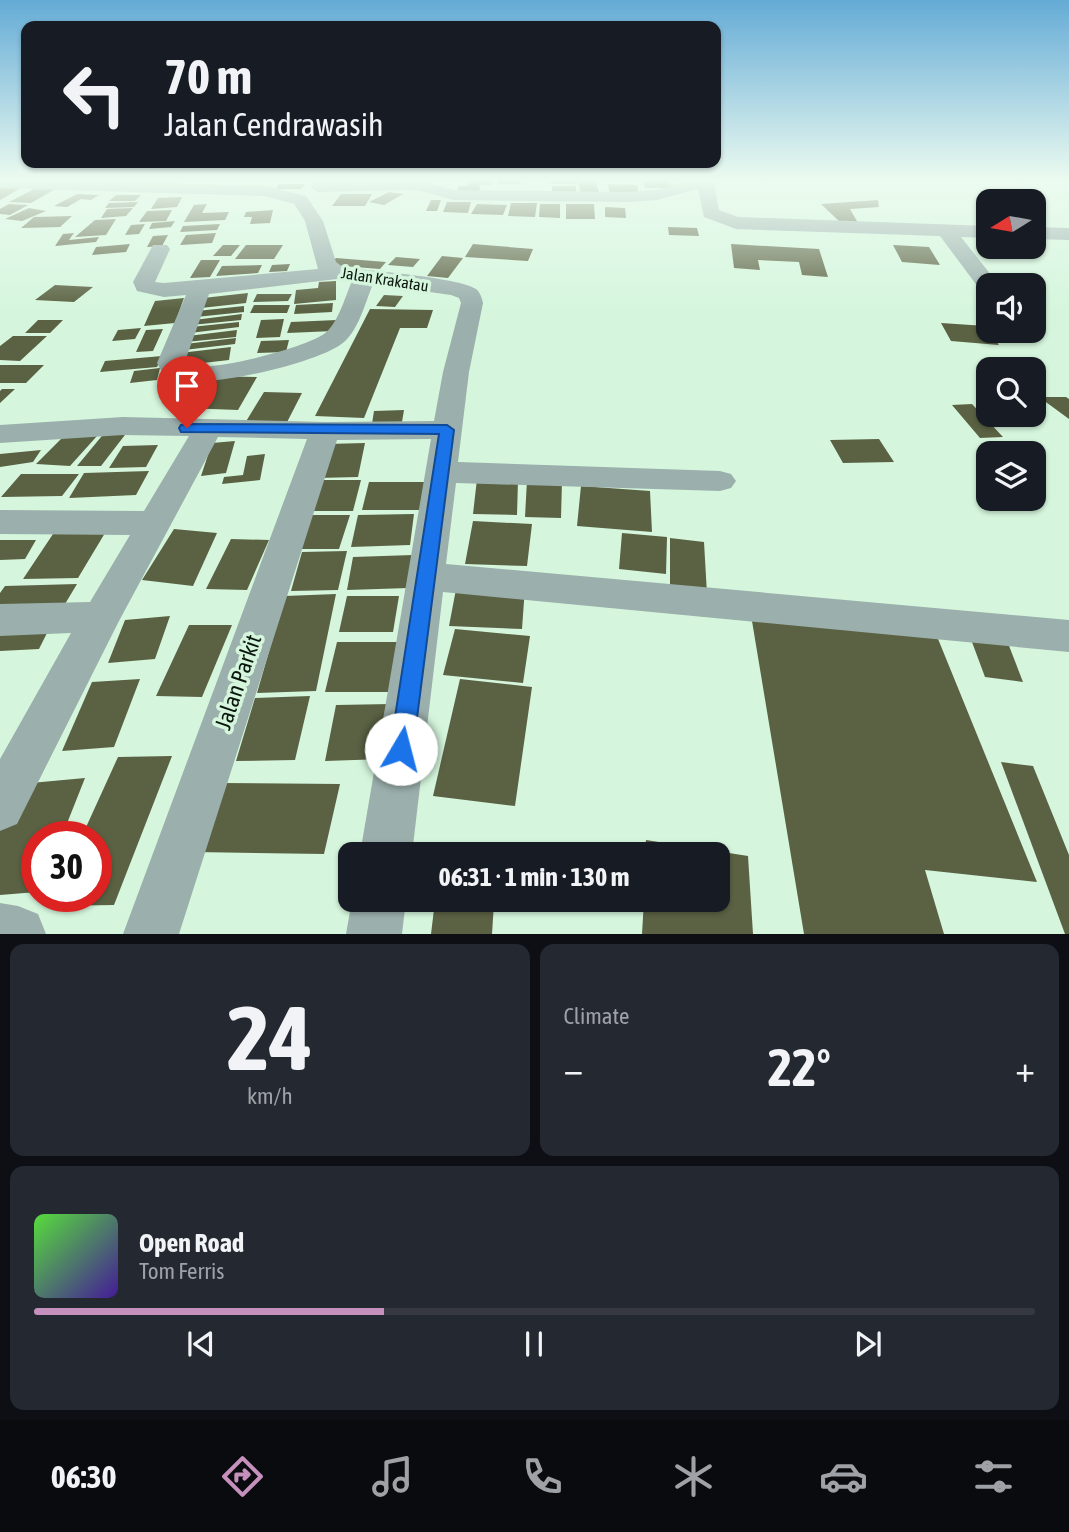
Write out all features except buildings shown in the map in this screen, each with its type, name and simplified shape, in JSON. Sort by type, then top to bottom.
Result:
[{"type":"street","name":"Jalan Krakatau","points":[[314,223],[326,265],[337,273],[455,289],[469,294],[472,303],[459,355],[447,430]]},
{"type":"street","points":[[735,223],[976,231]]},
{"type":"street","points":[[946,230],[979,273]]},
{"type":"street","points":[[1046,233],[1069,234]]},
{"type":"street","points":[[160,249],[145,276],[145,286],[164,290],[337,273]]},
{"type":"street","points":[[200,288],[170,363],[172,368],[180,373],[199,375],[229,370],[313,350],[336,338],[365,277]]},
{"type":"street","points":[[0,434],[123,426],[447,430],[388,842]]},
{"type":"street","points":[[0,807],[100,617],[208,429]]},
{"type":"street","name":"Jalan Parkit","points":[[150,933],[325,430]]},
{"type":"street","points":[[441,472],[720,481]]},
{"type":"street","points":[[0,522],[154,523]]},
{"type":"street","points":[[426,576],[1069,636]]},
{"type":"street","points":[[0,620],[100,617]]},
{"type":"street","points":[[374,933],[377,912]]},
{"type":"street","points":[[0,931],[18,933]]},
{"type":"route","points":[[187,428],[447,430],[401,749]]}]
